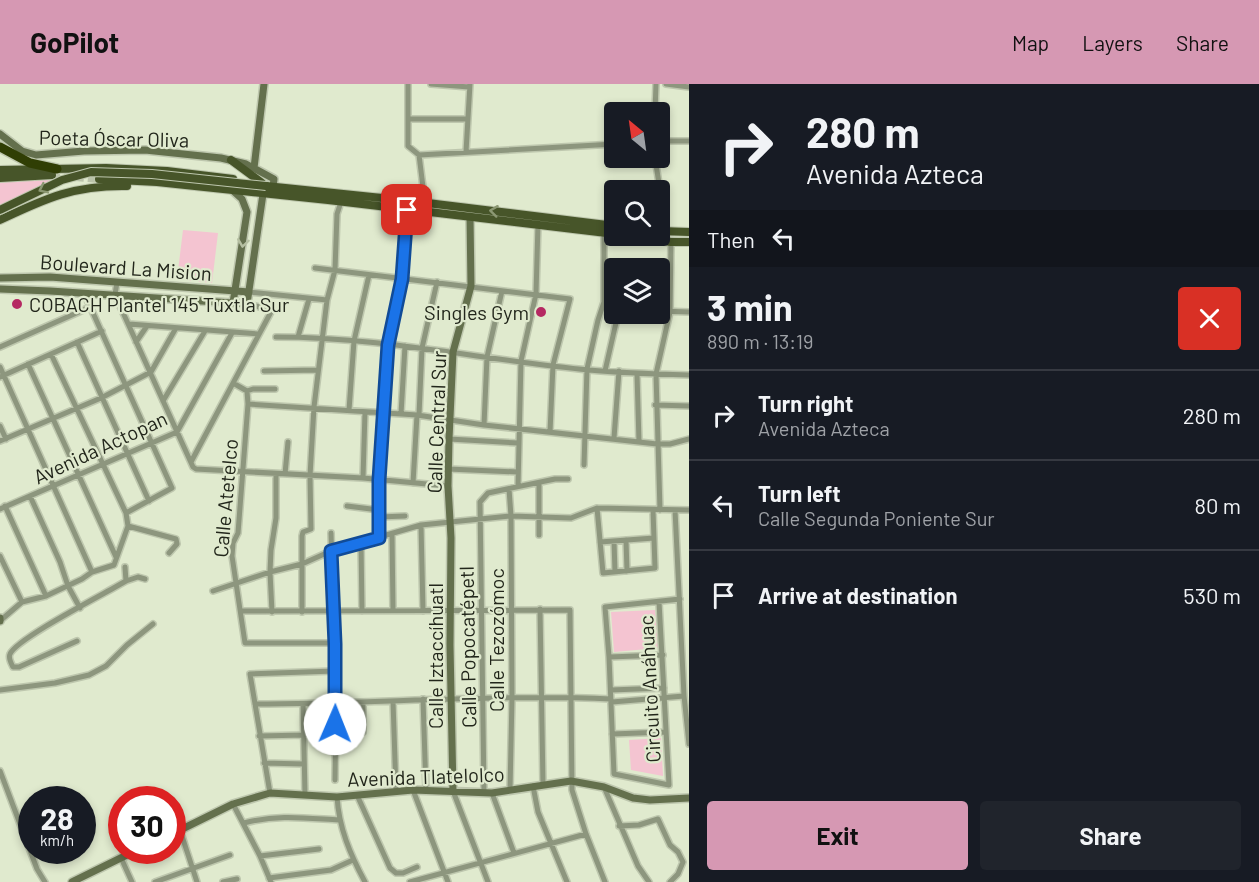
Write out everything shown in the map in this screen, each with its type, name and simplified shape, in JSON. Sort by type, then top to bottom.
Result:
[{"type":"highway","points":[[0,147],[30,163],[55,172]]},
{"type":"main road","points":[[231,160],[267,187]]},
{"type":"main road","points":[[0,178],[105,168],[167,171],[328,196],[425,203],[604,225]]},
{"type":"main road","points":[[0,170],[55,172]]},
{"type":"main road","points":[[0,210],[62,180],[91,172],[152,174],[328,196],[341,202],[604,233]]},
{"type":"main road","points":[[99,179],[232,190],[267,187]]},
{"type":"main road","points":[[0,220],[54,195],[84,188],[201,187]]},
{"type":"main road","points":[[670,231],[689,232]]},
{"type":"main road","points":[[671,242],[689,242]]},
{"type":"street","points":[[191,462],[272,310],[247,304],[267,187],[274,179],[254,168],[264,84]]},
{"type":"street","points":[[408,84],[408,146],[418,155],[425,203]]},
{"type":"street","points":[[431,84],[469,86],[466,152]]},
{"type":"street","points":[[655,102],[656,84]]},
{"type":"street","points":[[666,84],[689,87]]},
{"type":"street","points":[[409,118],[468,119]]},
{"type":"street","name":"Poeta Óscar Oliva","points":[[0,134],[22,151],[36,155],[84,151],[146,150],[231,160],[254,168]]},
{"type":"street","points":[[670,141],[689,141]]},
{"type":"street","points":[[418,155],[604,145]]},
{"type":"street","points":[[232,190],[243,199],[248,212],[233,303]]},
{"type":"street","points":[[302,612],[302,536],[303,532],[311,529],[310,476],[317,370],[327,300],[335,270],[337,214],[341,202]]},
{"type":"street","points":[[379,538],[379,480],[388,345],[402,279],[407,210]]},
{"type":"street","name":"Calle Central Sur","points":[[451,521],[448,469],[453,352],[471,286],[470,217]]},
{"type":"street","points":[[518,486],[521,361],[536,294],[538,224]]},
{"type":"street","points":[[671,242],[670,312],[689,312]]},
{"type":"street","points":[[315,267],[570,299],[553,365],[550,432]]},
{"type":"street","points":[[349,410],[354,341],[369,274]]},
{"type":"street","name":"Boulevard La Mision","points":[[0,278],[50,277],[249,292]]},
{"type":"street","points":[[117,282],[116,295],[177,432],[196,469],[363,478],[448,486]]},
{"type":"street","points":[[413,483],[422,348],[438,282]]},
{"type":"street","name":"Boulevard La Mision","points":[[0,289],[247,304]]},
{"type":"street","points":[[484,425],[487,357],[502,291]]},
{"type":"street","points":[[249,292],[327,300]]},
{"type":"street","points":[[84,293],[172,488],[126,513]]},
{"type":"street","points":[[298,337],[309,299]]},
{"type":"street","points":[[584,465],[587,369],[604,302]]},
{"type":"street","points":[[0,347],[90,307]]},
{"type":"street","points":[[129,324],[258,334]]},
{"type":"street","points":[[605,371],[616,324]]},
{"type":"street","points":[[660,510],[655,405],[656,374],[667,324]]},
{"type":"street","points":[[136,342],[147,326]]},
{"type":"street","points":[[0,426],[3,440],[101,398],[150,372],[176,328]]},
{"type":"street","points":[[163,401],[205,331]]},
{"type":"street","points":[[2,376],[102,332]]},
{"type":"street","name":"Avenida Actopan","points":[[2,507],[177,432],[232,333]]},
{"type":"street","points":[[276,337],[405,346],[637,374],[689,375]]},
{"type":"street","points":[[77,342],[149,501]]},
{"type":"street","points":[[400,414],[405,346]]},
{"type":"street","points":[[0,619],[22,603],[46,596],[92,572],[114,564],[128,526],[126,513],[51,354]]},
{"type":"street","points":[[28,364],[116,557]]},
{"type":"street","points":[[0,367],[2,376],[92,572]]},
{"type":"street","points":[[264,370],[317,370]]},
{"type":"street","points":[[614,438],[619,371]]},
{"type":"street","points":[[637,374],[639,442]]},
{"type":"street","points":[[233,383],[247,391],[275,389]]},
{"type":"street","name":"Calle Atetelco","points":[[247,391],[248,404],[238,533],[233,543],[232,556],[245,644],[335,644]]},
{"type":"street","points":[[248,404],[418,415],[484,425],[657,444],[670,444],[689,439]]},
{"type":"street","points":[[655,405],[689,406]]},
{"type":"street","points":[[363,478],[365,412]]},
{"type":"street","points":[[449,439],[518,443]]},
{"type":"street","points":[[285,474],[288,442]]},
{"type":"street","points":[[448,469],[518,472]]},
{"type":"street","points":[[272,612],[270,572],[276,518],[276,475]]},
{"type":"street","points":[[509,489],[555,479],[568,479]]},
{"type":"street","points":[[539,484],[539,535]]},
{"type":"street","name":"Calle Popocatépetl","points":[[488,793],[481,609],[480,502],[488,493],[509,489]]},
{"type":"street","name":"Calle Tezozómoc","points":[[509,489],[512,698],[510,790]]},
{"type":"street","points":[[30,496],[60,562],[68,586],[80,608]]},
{"type":"street","points":[[347,506],[380,510]]},
{"type":"street","points":[[2,507],[46,596]]},
{"type":"street","points":[[597,508],[603,573],[655,568],[653,510]]},
{"type":"street","points":[[213,591],[302,564],[331,551],[421,525],[511,516],[571,518],[597,508],[689,510]]},
{"type":"street","points":[[675,510],[684,696],[689,744]]},
{"type":"street","points":[[380,517],[405,516]]},
{"type":"street","name":"Calle Iztaccíhuatl","points":[[451,521],[453,791]]},
{"type":"street","points":[[421,525],[423,610]]},
{"type":"street","points":[[128,526],[176,539],[177,544],[169,553]]},
{"type":"street","points":[[331,533],[336,704],[335,780]]},
{"type":"street","points":[[392,534],[393,610]]},
{"type":"street","points":[[600,542],[654,538]]},
{"type":"street","points":[[626,540],[627,571]]},
{"type":"street","points":[[614,541],[615,572]]},
{"type":"street","points":[[361,543],[362,611]]},
{"type":"street","points":[[0,556],[22,603]]},
{"type":"street","points":[[125,567],[126,581]]},
{"type":"street","points":[[77,641],[19,667],[13,667],[9,658],[10,653],[19,644],[50,623],[126,581],[138,577],[145,579]]},
{"type":"street","points":[[659,602],[680,599]]},
{"type":"street","name":"Circuito Anáhuac","points":[[659,602],[663,655],[669,785],[614,774],[605,607],[659,602]]},
{"type":"street","points":[[540,609],[543,785]]},
{"type":"street","points":[[241,611],[570,610],[572,790],[605,882]]},
{"type":"street","points":[[0,690],[55,683],[89,675],[106,666],[153,624]]},
{"type":"street","points":[[609,657],[663,655]]},
{"type":"street","points":[[270,793],[250,674],[335,671]]},
{"type":"street","points":[[611,690],[664,688]]},
{"type":"street","points":[[255,704],[336,704],[452,698],[571,697],[611,700],[684,696]]},
{"type":"street","points":[[423,699],[426,790]]},
{"type":"street","points":[[393,701],[396,790]]},
{"type":"street","points":[[363,702],[363,732]]},
{"type":"street","points":[[303,704],[305,794]]},
{"type":"street","points":[[612,734],[666,732]]},
{"type":"street","points":[[260,736],[305,735]]},
{"type":"street","points":[[264,763],[304,764]]},
{"type":"street","points":[[0,771],[37,869],[45,882]]},
{"type":"street","name":"Avenida Tlatelolco","points":[[186,827],[233,804],[270,793],[337,796],[396,790],[426,790],[488,793],[571,781],[604,788],[633,798],[657,800],[689,798]]},
{"type":"street","points":[[533,786],[534,799],[567,882]]},
{"type":"street","points":[[604,788],[615,808],[619,826],[641,872],[649,882]]},
{"type":"street","points":[[413,790],[448,882]]},
{"type":"street","points":[[453,791],[488,882]]},
{"type":"street","points":[[488,793],[514,853]]},
{"type":"street","points":[[357,795],[390,868],[396,873],[403,873],[417,867]]},
{"type":"street","points":[[337,796],[339,820],[353,861],[365,882]]},
{"type":"street","points":[[233,804],[270,880],[330,870],[353,861]]},
{"type":"street","points":[[244,823],[278,816],[339,820]]},
{"type":"street","points":[[619,826],[639,825],[658,819],[670,845],[678,852],[683,862],[678,874],[670,882]]},
{"type":"street","points":[[403,873],[409,882],[586,834]]},
{"type":"street","points":[[260,856],[319,849]]},
{"type":"street","points":[[186,854],[197,882]]},
{"type":"street","points":[[155,882],[230,855]]},
{"type":"street","points":[[72,882],[109,864]]},
{"type":"street","points":[[124,864],[132,882]]},
{"type":"street","points":[[223,882],[237,879]]},
{"type":"shaded area","points":[[51,179],[52,181],[0,208],[0,180]]},
{"type":"shaded area","points":[[183,230],[218,233],[212,283],[177,279]]},
{"type":"shaded area","points":[[655,610],[658,648],[614,652],[611,612]]},
{"type":"shaded area","points":[[661,738],[663,776],[631,770],[629,740]]},
{"type":"tunnel","points":[[52,175],[99,179]]},
{"type":"place","name":"COBACH Plantel 145 Tuxtla Sur","points":[[17,304]]},
{"type":"place","name":"Singles Gym","points":[[541,312]]},
{"type":"route","points":[[335,724],[335,644],[331,551],[379,538],[379,480],[388,345],[402,279],[407,210]]}]
